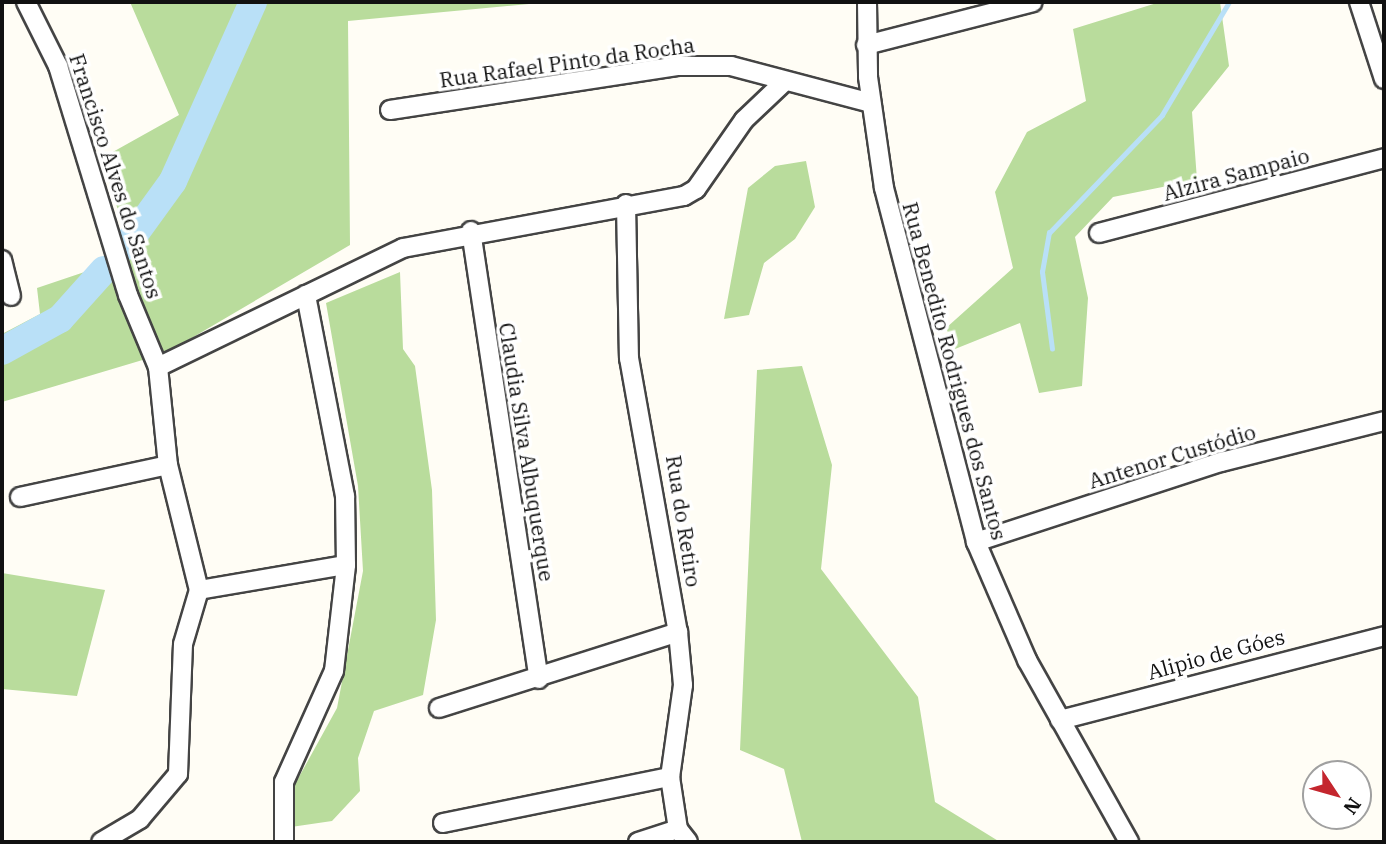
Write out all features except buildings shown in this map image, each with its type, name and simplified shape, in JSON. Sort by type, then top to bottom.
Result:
[{"type":"street","name":"Francisco Alves do Santos","points":[[26,2],[58,66],[128,295],[158,367],[168,465],[199,590]]},
{"type":"street","name":"Rua Benedito Rodrigues dos Santos","points":[[867,2],[866,45],[870,103],[896,249],[976,542],[1060,720],[1129,842]]},
{"type":"street","points":[[866,45],[1033,2]]},
{"type":"street","points":[[1359,2],[1384,79]]},
{"type":"street","name":"Rua Rafael Pinto da Rocha","points":[[390,110],[679,66],[731,66],[870,103]]},
{"type":"street","points":[[158,367],[403,247],[471,231],[696,189],[744,120],[784,82]]},
{"type":"street","name":"Alzira Sampaio","points":[[1099,233],[1384,158]]},
{"type":"street","name":"Rua do Retiro","points":[[626,204],[629,358],[678,632],[683,685],[670,776],[683,835]]},
{"type":"street","name":"Claudia Silva Albuquerque","points":[[471,231],[539,679]]},
{"type":"street","points":[[2,260],[11,296]]},
{"type":"street","points":[[284,842],[284,782],[334,671],[346,565],[345,496],[306,295]]},
{"type":"street","name":"Antenor Custódio","points":[[976,542],[1221,462],[1384,421]]},
{"type":"street","points":[[20,497],[168,465]]},
{"type":"street","points":[[101,842],[140,819],[178,774],[183,644],[199,590],[346,565]]},
{"type":"street","points":[[439,708],[539,679],[678,632]]},
{"type":"street","name":"Alipio de Góes","points":[[1060,720],[1384,636]]},
{"type":"street","points":[[443,822],[670,776]]},
{"type":"street","points":[[638,842],[683,835]]},
{"type":"green space","points":[[130,2],[550,2],[348,21],[350,245],[166,353],[2,402],[2,334],[40,314],[37,288],[132,256],[102,158],[179,115]]},
{"type":"green space","points":[[1160,2],[1220,2],[1229,66],[1192,112],[1197,180],[1113,197],[1075,237],[1088,298],[1082,386],[1039,393],[1020,323],[955,349],[946,328],[1013,268],[995,192],[1027,132],[1086,101],[1073,29]]},
{"type":"green space","points":[[806,161],[815,207],[795,239],[764,263],[749,315],[724,319],[748,188],[775,166]]},
{"type":"green space","points":[[400,272],[403,349],[415,366],[432,490],[436,620],[423,695],[374,711],[358,758],[360,791],[332,821],[291,827],[294,786],[337,708],[363,571],[358,486],[326,303]]},
{"type":"green space","points":[[802,366],[832,465],[821,569],[918,697],[935,802],[1000,842],[802,842],[784,769],[740,750],[757,370]]},
{"type":"green space","points":[[2,573],[105,590],[77,696],[2,689]]},
{"type":"waterway","points":[[126,246],[173,181],[253,2]]},
{"type":"waterway","points":[[1052,349],[1042,272],[1049,233],[1162,115],[1229,2]]},
{"type":"waterway","points":[[2,351],[60,319],[104,270]]}]
